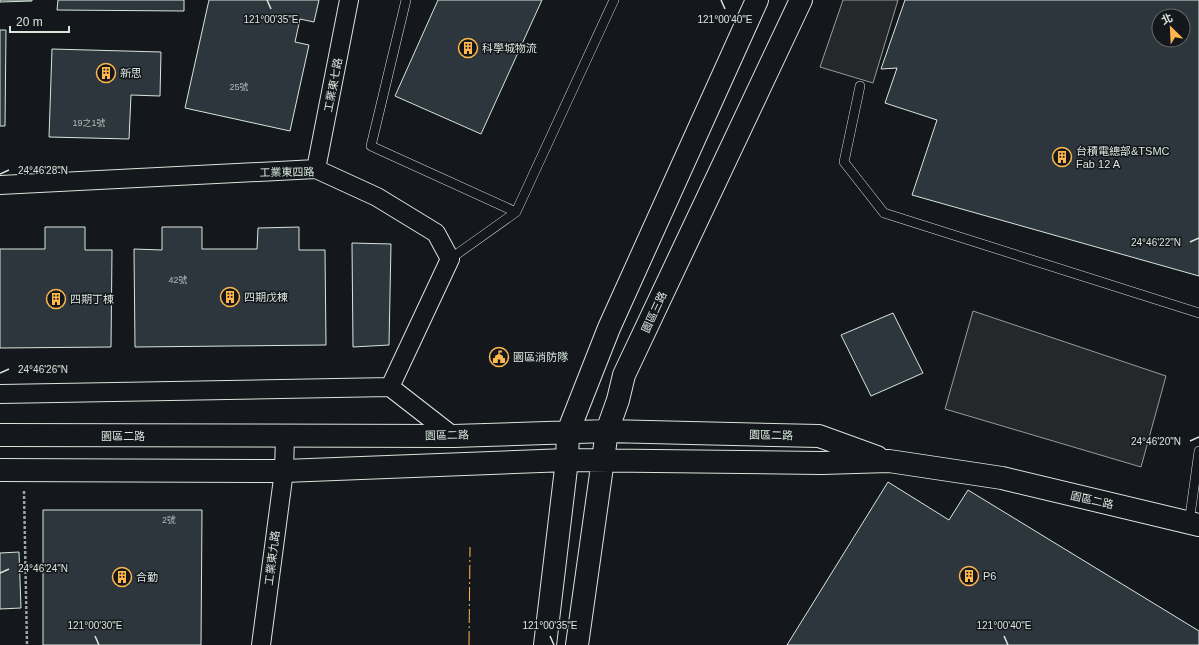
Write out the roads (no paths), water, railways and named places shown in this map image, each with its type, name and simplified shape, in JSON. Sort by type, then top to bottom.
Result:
[{"type":"street","name":"工業東七路","points":[[316,170],[349,0]]},
{"type":"street","points":[[545,645],[567,460],[568,432],[609,328],[756,0]]},
{"type":"street","name":"園區三路","points":[[577,645],[607,431],[618,400],[624,375],[800,0]]},
{"type":"street","name":"工業東四路","points":[[0,185],[316,170],[377,197],[436,233],[450,258]]},
{"type":"street","points":[[390,387],[450,258]]},
{"type":"street","points":[[0,394],[390,387],[453,436]]},
{"type":"street","name":"園區二路","points":[[0,436],[453,436],[607,431],[819,436],[889,461]]},
{"type":"street","name":"工業東九路","points":[[261,645],[284,472],[285,436]]},
{"type":"street","name":"園區二路","points":[[0,470],[284,472],[567,460],[822,463],[889,461],[1002,478],[1194,524]]},
{"type":"lane","points":[[406,0],[370,146],[516,212]]},
{"type":"lane","points":[[450,258],[516,212],[614,0]]},
{"type":"lane","points":[[860,86],[844,162],[884,213],[1199,313]]},
{"type":"lane","points":[[1194,524],[1199,451]]},
{"type":"place","name":"科學城物流","points":[[468,48]]},
{"type":"place","name":"新思","points":[[106,73]]},
{"type":"place","name":"台積電總部&TSMC Fab 12 A","points":[[1062,157]]},
{"type":"place","name":"四期戊棟","points":[[230,297]]},
{"type":"place","name":"四期丁棟","points":[[56,299]]},
{"type":"place","name":"園區消防隊","points":[[499,357]]},
{"type":"place","name":"P6","points":[[969,576]]},
{"type":"place","name":"合勤","points":[[122,577]]}]
